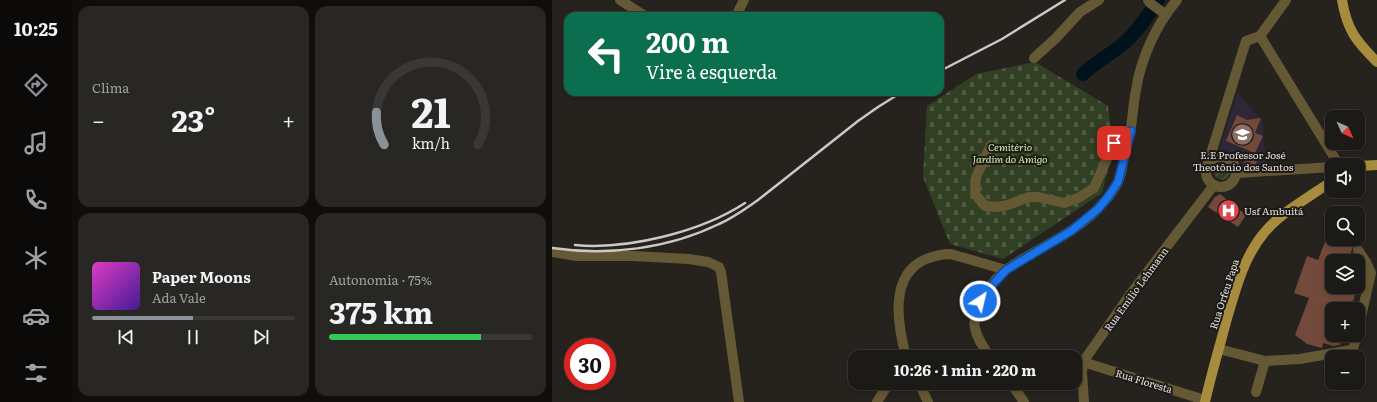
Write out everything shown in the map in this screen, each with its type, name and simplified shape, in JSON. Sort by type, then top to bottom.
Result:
[{"type":"main road","points":[[1342,0],[1347,22],[1356,39],[1377,62]]},
{"type":"main road","points":[[1365,166],[1377,165]]},
{"type":"main road","name":"Rua Orfeu Papa","points":[[1205,401],[1241,273],[1251,251],[1263,233],[1280,217],[1325,186]]},
{"type":"street","points":[[620,0],[639,12]]},
{"type":"street","points":[[738,12],[744,0]]},
{"type":"street","points":[[1034,58],[1056,38],[1080,12],[1098,0]]},
{"type":"street","points":[[985,350],[977,334],[975,327],[975,316],[980,301],[993,284],[1006,270],[1071,231],[1098,209],[1118,182],[1131,131],[1136,88],[1142,65],[1150,44],[1155,6],[1177,0]]},
{"type":"street","points":[[1216,152],[1228,158],[1236,165],[1237,173],[1234,180],[1228,186],[1223,187],[1214,185],[1207,177],[1206,167],[1216,152],[1246,41],[1260,36],[1286,0]]},
{"type":"street","points":[[1260,36],[1335,158]]},
{"type":"street","points":[[991,145],[976,177],[975,194],[985,206],[996,207],[1008,205],[1029,197],[1038,197],[1064,203],[1078,198],[1094,188],[1114,143],[1123,133],[1131,131]]},
{"type":"street","points":[[1237,173],[1325,167]]},
{"type":"street","name":"Rua Emílio Lehmann","points":[[1083,362],[1129,296],[1214,185]]},
{"type":"street","points":[[1358,250],[1371,273],[1364,302]]},
{"type":"street","points":[[552,252],[577,256],[633,256],[689,259],[708,262],[719,268],[721,272],[739,402]]},
{"type":"street","points":[[905,350],[898,304],[902,287],[908,273],[921,261],[934,256],[950,254],[1006,270]]},
{"type":"street","points":[[1219,349],[1265,361],[1300,359],[1351,350],[1353,349],[1355,342]]},
{"type":"street","points":[[1256,392],[1265,361]]},
{"type":"street","points":[[1083,362],[1082,372],[1084,402]]},
{"type":"street","name":"Rua Floresta","points":[[1083,362],[1205,401]]},
{"type":"street","points":[[876,402],[884,390]]},
{"type":"street","points":[[922,390],[928,402]]},
{"type":"street","points":[[1015,390],[1024,402]]},
{"type":"shaded area","name":"E.E Professor José Theotônio dos Santos","points":[[1237,93],[1262,120],[1266,167],[1244,168],[1239,158],[1230,152],[1219,150]]},
{"type":"green space","name":"Cemitério Jardim do Amigo","points":[[1035,62],[1108,106],[1113,150],[1102,193],[1003,259],[950,244],[923,177],[927,106],[976,74]]},
{"type":"green space","points":[[1219,164],[1225,164],[1230,169],[1228,178],[1225,180],[1219,180],[1214,175],[1214,169]]},
{"type":"building","points":[[1237,115],[1247,120],[1261,118],[1255,133],[1263,136],[1255,153],[1226,141]]},
{"type":"building","points":[[1250,151],[1260,156],[1255,165],[1251,166],[1244,163]]},
{"type":"building","name":"Usf Ambuitá","points":[[1220,194],[1246,215],[1238,227],[1208,207],[1215,197]]},
{"type":"building","points":[[1325,242],[1325,246],[1353,246],[1350,254],[1325,254],[1325,294],[1355,294],[1353,302],[1325,302],[1325,342],[1341,342],[1340,345],[1333,346],[1323,343],[1322,348],[1307,344],[1295,335],[1309,298],[1294,293],[1307,256],[1318,260]]},
{"type":"waterway","points":[[1083,74],[1128,39],[1142,23],[1158,0]]},
{"type":"railway","points":[[944,69],[1002,39],[1065,0]]},
{"type":"railway","points":[[552,248],[616,251],[659,245],[699,233],[734,216],[758,200],[858,121],[896,96]]},
{"type":"railway","points":[[575,245],[617,245],[663,237],[707,222],[745,203]]},
{"type":"place","name":"E.E Professor José Theotônio dos Santos","points":[[1243,135]]},
{"type":"place","name":"Usf Ambuitá","points":[[1228,211]]},
{"type":"route","points":[[980,301],[1006,270],[1071,231],[1098,209],[1118,182],[1131,131],[1120,135],[1114,143]]}]
